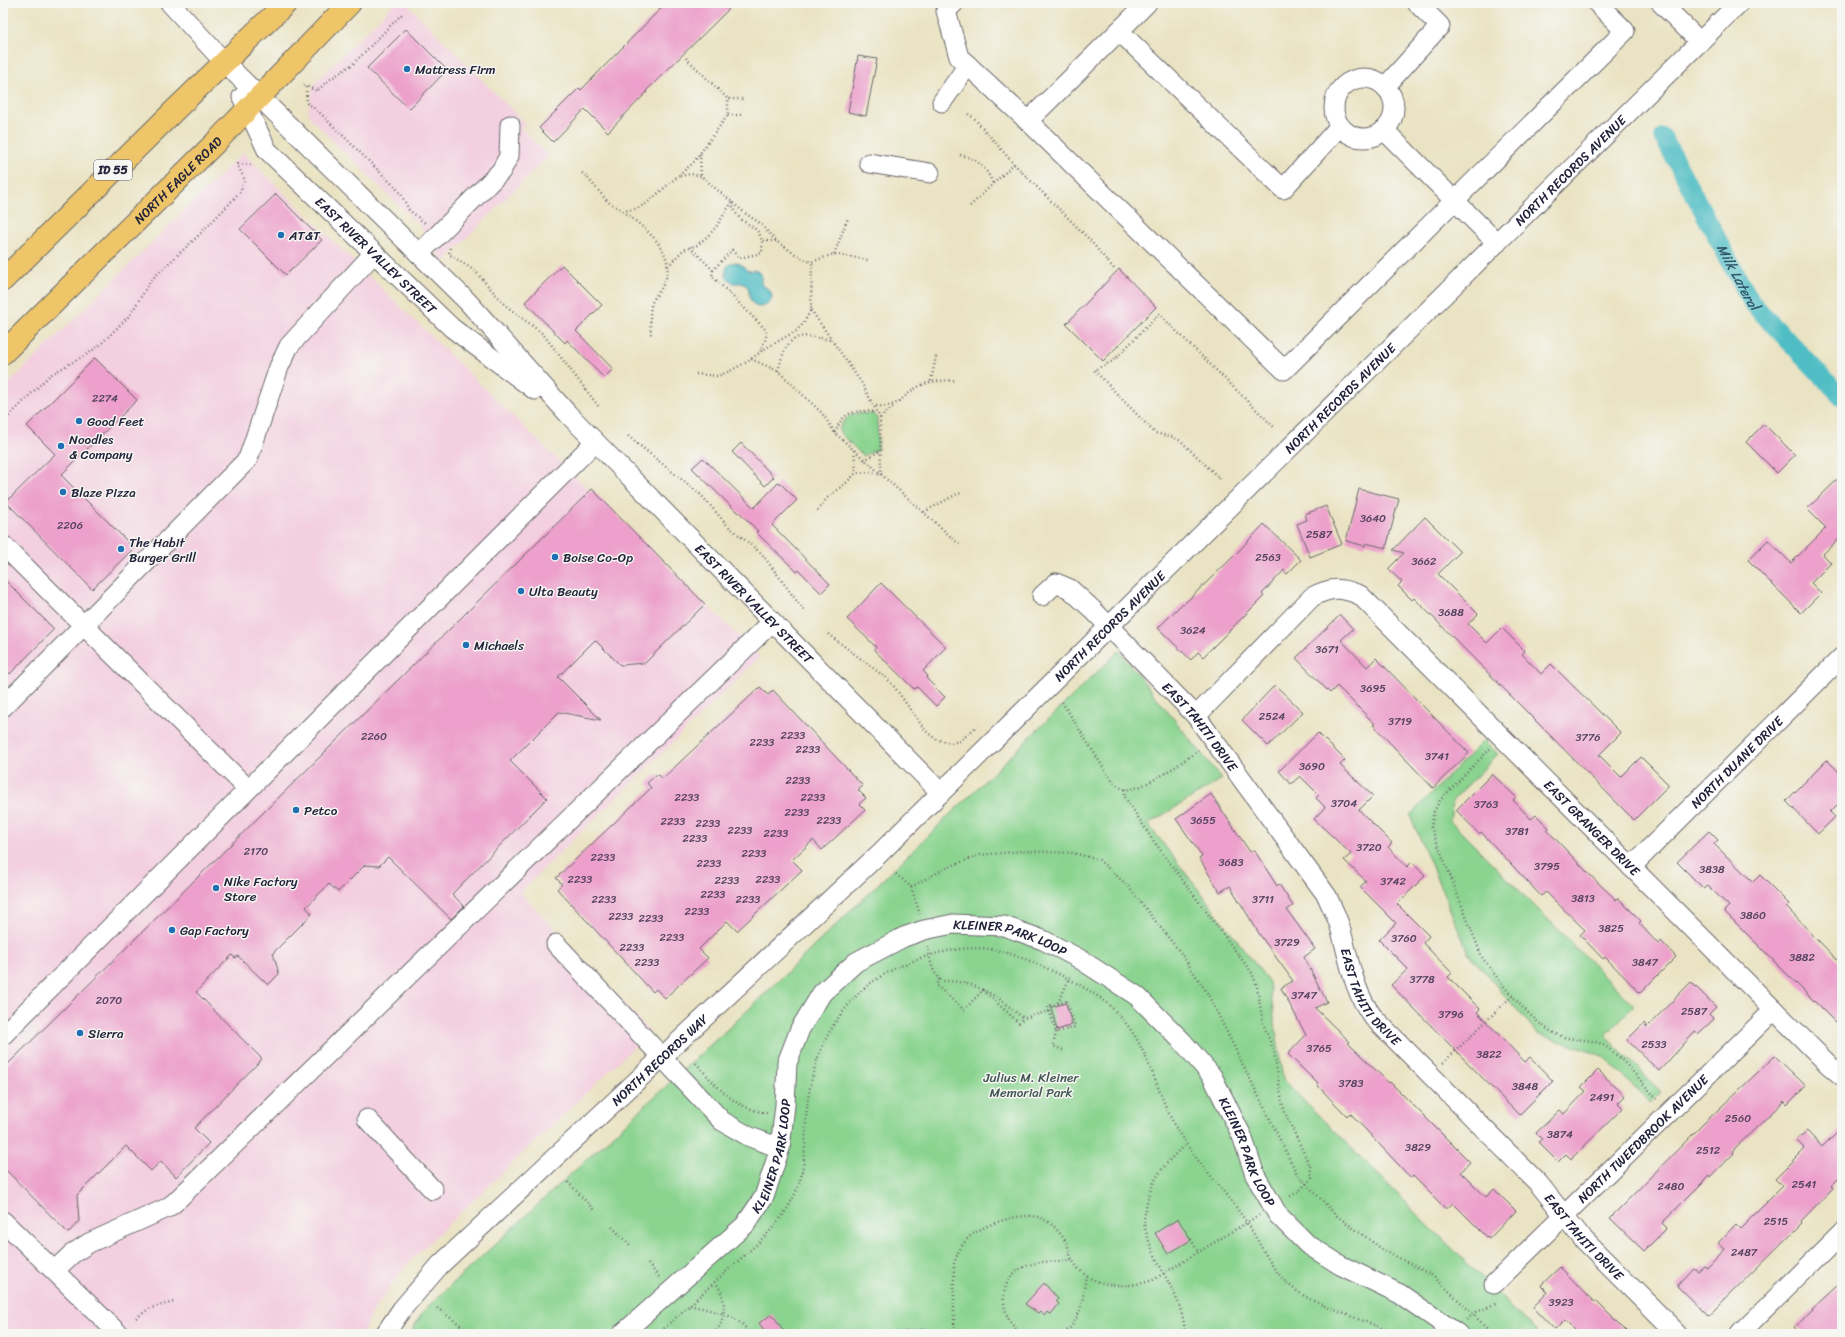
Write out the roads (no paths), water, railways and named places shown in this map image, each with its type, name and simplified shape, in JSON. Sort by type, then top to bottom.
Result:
[{"type":"highway","name":"ID 55","points":[[3,280],[224,62],[286,3]]},
{"type":"highway","name":"NORTH EAGLE ROAD","points":[[3,353],[254,103],[350,3]]},
{"type":"street","name":"EAST RIVER VALLEY STREET","points":[[170,3],[224,62],[254,103],[419,254],[468,302],[568,414],[941,793]]},
{"type":"street","points":[[1028,121],[1147,3]]},
{"type":"street","points":[[1385,87],[1440,26],[1417,3]]},
{"type":"street","points":[[948,6],[959,57],[1028,121],[1284,370],[1625,31],[1597,3]]},
{"type":"street","points":[[1661,3],[1700,42]]},
{"type":"street","name":"NORTH RECORDS AVENUE","points":[[941,793],[1739,3]]},
{"type":"street","points":[[1119,31],[1283,189],[1340,126]]},
{"type":"street","points":[[942,102],[968,65]]},
{"type":"street","points":[[1368,78],[1377,81],[1385,87],[1393,104],[1393,113],[1390,122],[1384,130],[1367,138],[1357,137],[1348,133],[1340,126],[1336,118],[1334,107],[1336,98],[1344,86],[1357,79],[1368,78]]},
{"type":"street","name":"EAST RIVER VALLEY STREET","points":[[254,103],[267,150],[452,328],[568,414]]},
{"type":"street","points":[[419,254],[501,171],[509,156],[510,125]]},
{"type":"street","points":[[1384,130],[1497,243]]},
{"type":"street","points":[[869,162],[930,173]]},
{"type":"street","points":[[3,707],[248,459],[279,367],[290,346],[374,253]]},
{"type":"street","points":[[3,1035],[595,442]]},
{"type":"street","points":[[3,545],[248,789]]},
{"type":"street","name":"EAST TAHITI DRIVE","points":[[1042,596],[1056,583],[1070,589],[1109,626],[1196,716],[1326,896],[1339,925],[1363,1004],[1373,1017],[1539,1184],[1582,1238],[1678,1334]]},
{"type":"street","name":"EAST GRANGER DRIVE","points":[[1196,716],[1312,597],[1324,591],[1336,588],[1348,590],[1360,595],[1830,1066],[1842,1076]]},
{"type":"street","points":[[55,1270],[72,1254],[89,1244],[167,1208],[174,1203],[772,622]]},
{"type":"street","name":"NORTH DUANE DRIVE","points":[[1631,867],[1842,657]]},
{"type":"street","name":"NORTH RECORDS WAY","points":[[385,1334],[402,1309],[440,1265],[879,854],[941,793]]},
{"type":"street","name":"KLEINER PARK LOOP","points":[[622,1334],[745,1225],[764,1197],[780,1148],[785,1105],[787,1063],[800,1029],[822,993],[856,962],[904,937],[924,930],[953,924],[1004,926],[1043,940],[1078,958],[1137,996],[1182,1041],[1212,1076],[1242,1136],[1255,1175],[1278,1215],[1307,1244],[1340,1265],[1400,1294],[1461,1329]]},
{"type":"street","points":[[556,944],[722,1121],[750,1137],[780,1148]]},
{"type":"street","name":"NORTH TWEEDBROOK AVENUE","points":[[1496,1293],[1564,1215],[1774,1010]]},
{"type":"street","points":[[367,1119],[433,1190]]},
{"type":"street","points":[[3,1220],[119,1334]]},
{"type":"street","points":[[1740,1334],[1842,1233]]},
{"type":"water","points":[[736,262],[748,271],[755,270],[761,274],[761,284],[768,289],[772,297],[769,303],[762,307],[755,306],[750,299],[748,287],[742,283],[733,283],[726,277],[725,271],[728,265]]},
{"type":"waterway","name":"Milk Lateral","points":[[1663,137],[1752,303],[1842,397]]},
{"type":"place","name":"Mattress Firm","points":[[407,69]]},
{"type":"place","name":"AT&T","points":[[281,235]]},
{"type":"place","name":"Good Feet","points":[[79,421]]},
{"type":"place","name":"Noodles & Company","points":[[61,446]]},
{"type":"place","name":"Blaze Pizza","points":[[63,492]]},
{"type":"place","name":"The Habit Burger Grill","points":[[121,549]]},
{"type":"place","name":"Boise Co-Op","points":[[555,557]]},
{"type":"place","name":"Ulta Beauty","points":[[521,591]]},
{"type":"place","name":"Michaels","points":[[466,645]]},
{"type":"place","name":"Petco","points":[[296,810]]},
{"type":"place","name":"Nike Factory Store","points":[[216,888]]},
{"type":"place","name":"Gap Factory","points":[[172,930]]},
{"type":"place","name":"Sierra","points":[[80,1033]]},
{"type":"park label","name":"Julius M. Kleiner Memorial Park","points":[[1031,1084]]}]
